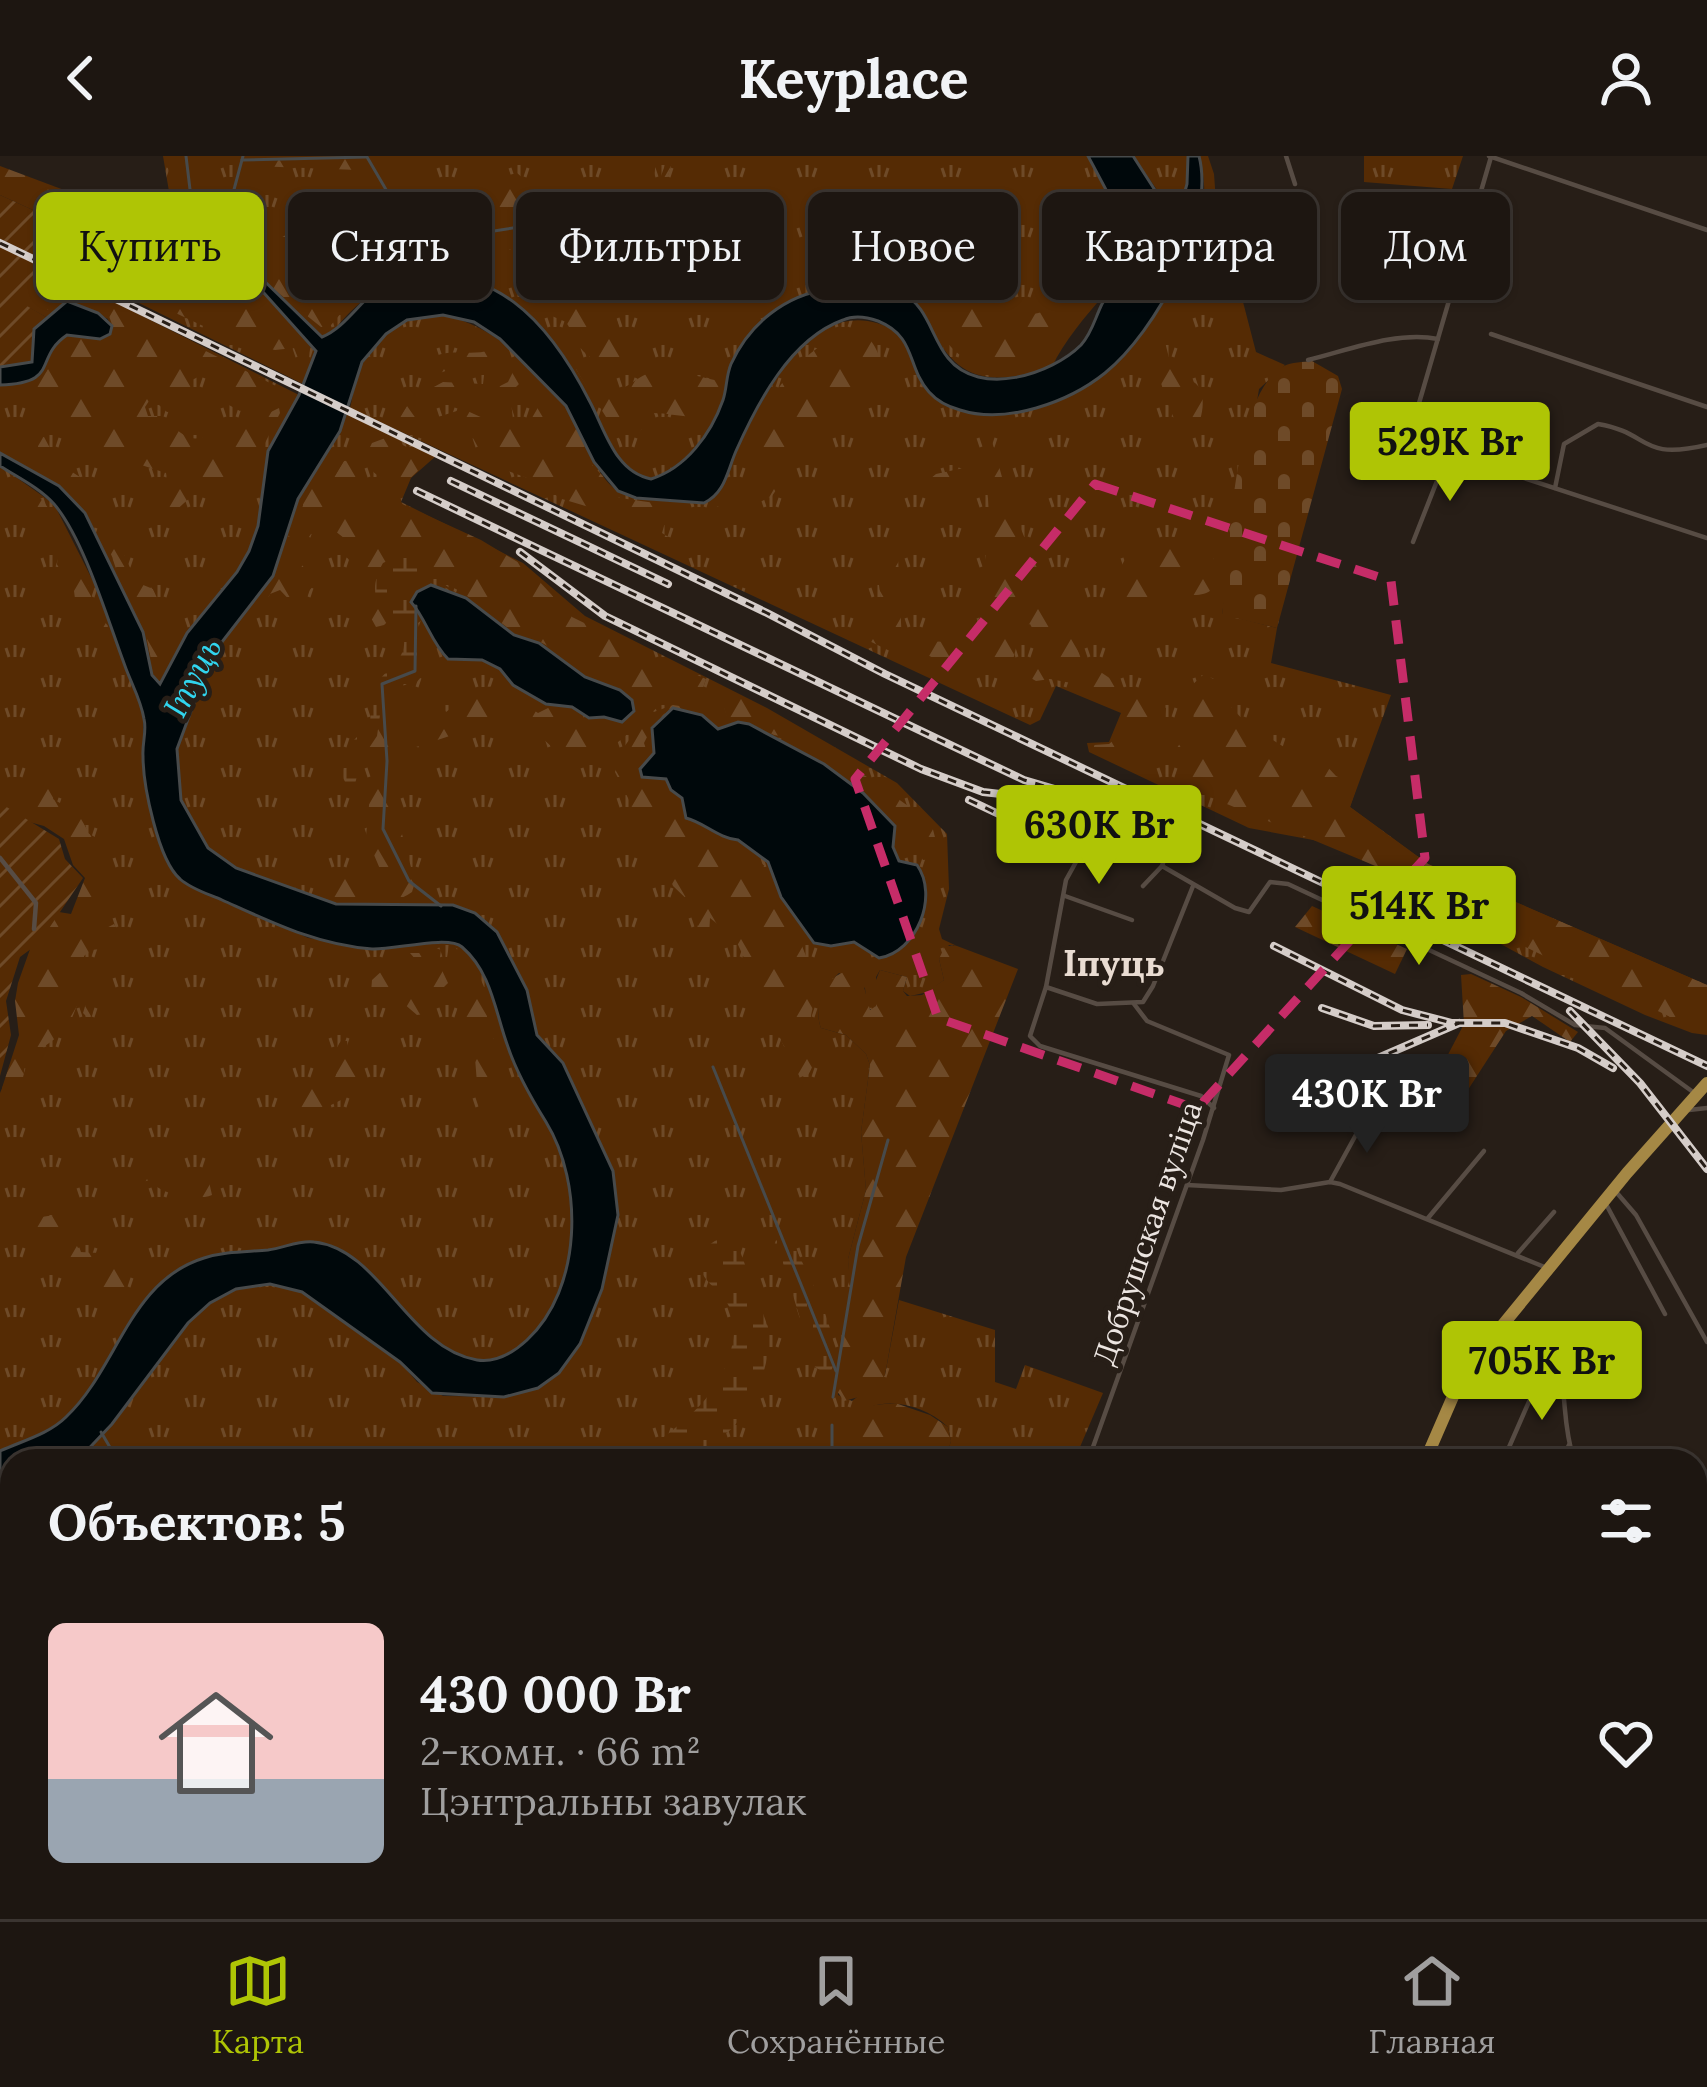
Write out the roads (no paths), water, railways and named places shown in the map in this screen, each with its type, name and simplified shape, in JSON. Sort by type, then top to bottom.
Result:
[{"type":"main road","points":[[1430,1449],[1457,1385],[1498,1329],[1707,1083]]},
{"type":"street","points":[[1286,156],[1295,184]]},
{"type":"street","points":[[1707,230],[1490,156],[1410,434],[1417,443],[1707,538]]},
{"type":"street","points":[[1531,170],[1534,156]]},
{"type":"street","points":[[1491,334],[1707,407]]},
{"type":"street","points":[[1309,360],[1382,341],[1438,338]]},
{"type":"street","points":[[1555,488],[1562,446],[1598,424],[1616,427],[1660,451],[1707,445]]},
{"type":"street","points":[[1413,542],[1448,453]]},
{"type":"street","points":[[1143,886],[1162,866],[1167,850]]},
{"type":"street","points":[[0,858],[36,903],[34,929]]},
{"type":"street","points":[[1076,862],[1063,895],[1046,987],[1030,1036],[1068,1056],[1201,1096],[1214,1108]]},
{"type":"street","points":[[1162,866],[1249,912],[1270,882],[1288,884],[1521,993],[1575,1025],[1605,1028],[1696,1094]]},
{"type":"street","points":[[1046,987],[1097,1004],[1143,1002],[1193,886]]},
{"type":"street","points":[[1063,895],[1132,920]]},
{"type":"street","name":"Добрушская вуліца","points":[[1092,1449],[1229,1055],[1147,1021],[1134,1004]]},
{"type":"street","points":[[1680,1111],[1707,1108]]},
{"type":"street","points":[[1330,1182],[1369,1111]]},
{"type":"street","points":[[1428,1218],[1484,1151]]},
{"type":"street","points":[[1187,1185],[1281,1190],[1330,1182],[1547,1268]]},
{"type":"street","points":[[1614,1189],[1636,1216],[1707,1342]]},
{"type":"street","points":[[1604,1201],[1665,1314]]},
{"type":"street","points":[[1517,1254],[1554,1212]]},
{"type":"street","points":[[1498,1329],[1547,1356],[1557,1369],[1571,1449]]},
{"type":"street","points":[[1508,1449],[1531,1397],[1557,1369]]},
{"type":"street","points":[[1568,1449],[1570,1444]]},
{"type":"water","points":[[1088,156],[1133,156],[1156,192],[1107,192]]},
{"type":"water","points":[[1188,156],[1199,156],[1201,192],[1185,192]]},
{"type":"water","points":[[264,281],[322,337],[367,300],[492,300],[492,289],[536,322],[574,373],[620,459],[651,479],[675,467],[704,437],[723,400],[731,364],[758,324],[808,294],[808,300],[912,300],[948,358],[978,377],[1035,372],[1081,345],[1105,300],[1164,300],[1124,355],[1090,384],[1036,408],[997,415],[939,401],[922,382],[899,335],[869,318],[847,318],[824,329],[791,357],[744,433],[721,488],[704,503],[636,498],[618,491],[594,462],[566,406],[500,339],[474,322],[443,315],[407,320],[386,334],[362,362],[340,431],[298,499],[273,576],[207,668],[177,749],[181,800],[208,848],[236,868],[336,904],[453,905],[475,913],[497,932],[527,990],[537,1035],[563,1063],[613,1171],[618,1215],[602,1289],[580,1344],[559,1373],[538,1388],[504,1397],[432,1393],[400,1362],[302,1292],[270,1284],[236,1289],[210,1303],[188,1323],[88,1449],[5,1449],[66,1417],[158,1286],[179,1269],[228,1253],[303,1242],[337,1249],[358,1262],[431,1337],[453,1352],[477,1360],[504,1356],[527,1340],[559,1293],[567,1265],[571,1205],[558,1147],[516,1067],[486,981],[462,947],[433,943],[372,949],[313,938],[200,891],[172,869],[149,803],[143,712],[85,559],[54,504],[0,466],[0,453],[59,486],[85,513],[143,632],[152,675],[160,684],[187,633],[249,551],[258,526],[268,451],[299,395],[316,351],[264,293]]},
{"type":"water","points":[[67,301],[98,313],[112,326],[110,334],[100,339],[67,335],[31,380],[0,385],[0,367],[32,362],[34,329]]},
{"type":"water","points":[[431,585],[466,598],[514,635],[539,643],[585,677],[620,690],[632,700],[634,711],[622,722],[589,718],[572,707],[546,704],[482,660],[448,659],[411,602],[417,592]]},
{"type":"water","points":[[673,708],[702,715],[718,729],[738,722],[749,724],[824,764],[863,793],[895,826],[893,847],[899,861],[917,865],[923,878],[926,892],[921,921],[904,945],[879,958],[854,942],[814,943],[781,897],[768,862],[738,840],[686,818],[682,798],[666,779],[642,777],[640,769],[654,753],[652,728]]},
{"type":"waterway","points":[[186,156],[190,192]]},
{"type":"waterway","points":[[233,192],[243,156]]},
{"type":"waterway","points":[[242,160],[366,157]]},
{"type":"waterway","points":[[367,157],[402,217],[494,231],[516,227]]},
{"type":"waterway","points":[[416,606],[415,671],[382,684],[387,761],[383,829],[409,881],[441,906]]},
{"type":"waterway","points":[[713,1067],[836,1371]]},
{"type":"waterway","points":[[833,1397],[858,1246],[888,1140]]},
{"type":"waterway","points":[[832,1425],[832,1449]]},
{"type":"waterway","points":[[101,1432],[111,1449]]},
{"type":"railway","points":[[0,243],[885,674],[1707,1066]]},
{"type":"railway","points":[[451,481],[668,584]]},
{"type":"railway","points":[[417,491],[1024,780],[1157,819]]},
{"type":"railway","points":[[520,552],[605,616],[921,769],[983,792],[1052,800]]},
{"type":"railway","points":[[969,800],[1007,818]]},
{"type":"railway","points":[[1274,946],[1402,1010],[1452,1023],[1505,1023],[1578,1048],[1613,1068]]},
{"type":"railway","points":[[1322,1008],[1374,1026],[1428,1025]]},
{"type":"railway","points":[[1570,1011],[1640,1083],[1707,1169]]},
{"type":"railway","points":[[1282,1062],[1378,1058],[1459,1023]]},
{"type":"district","name":"Іпуць","points":[[1114,963]]}]
